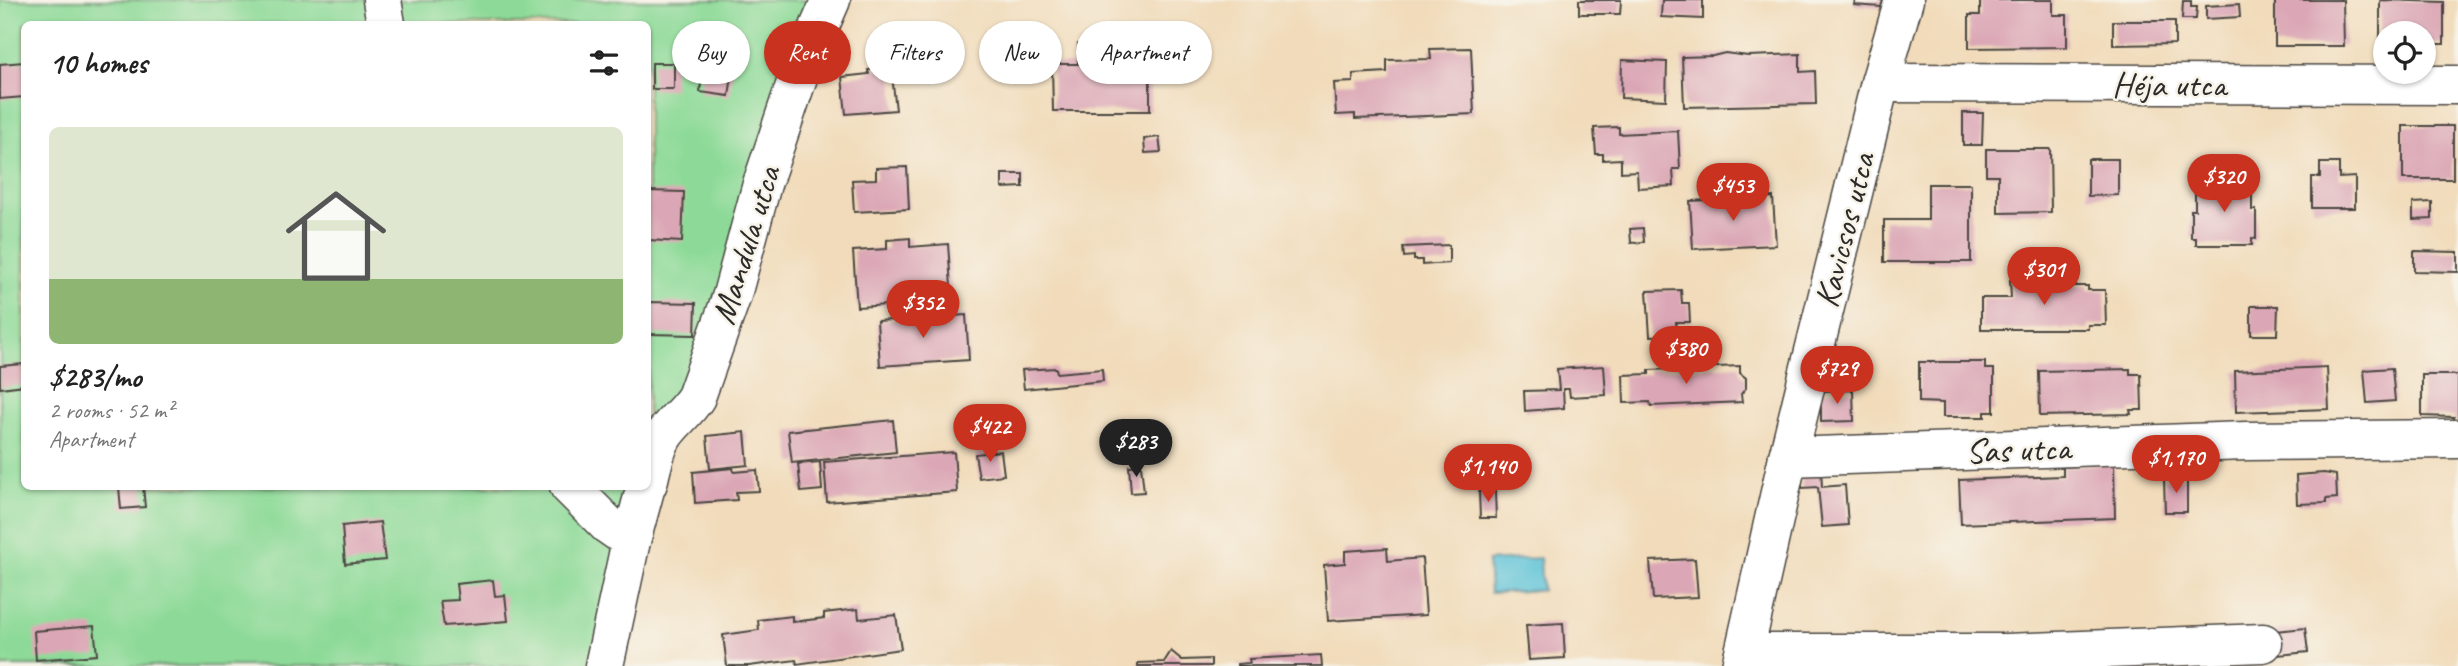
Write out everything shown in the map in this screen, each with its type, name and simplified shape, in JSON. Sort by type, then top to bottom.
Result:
[{"type":"street","points":[[382,0],[386,21]]},
{"type":"street","name":"Mandula utca","points":[[651,470],[664,434],[687,412],[696,397],[732,295],[762,184],[791,99],[831,0]]},
{"type":"street","name":"Kavicsos utca","points":[[1742,659],[1788,457],[1880,83],[1904,0]]},
{"type":"street","name":"Héja utca","points":[[1880,83],[2458,85]]},
{"type":"street","name":"Sas utca","points":[[1788,457],[2232,442],[2458,439]]},
{"type":"street","points":[[573,490],[608,525],[631,541]]},
{"type":"street","name":"Mandula utca","points":[[604,666],[631,541],[646,490]]},
{"type":"street","points":[[1742,659],[2006,653],[2263,643]]},
{"type":"green space","points":[[0,0],[830,0],[822,21],[764,21],[764,84],[798,84],[651,475],[651,21],[21,21],[21,490],[645,490],[604,666],[0,666]]},
{"type":"water","points":[[1540,558],[1542,590],[1490,593],[1488,561]]},
{"type":"building","points":[[1579,0],[1621,0],[1620,14],[1579,14]]},
{"type":"building","points":[[1662,0],[1703,0],[1703,19],[1661,17]]},
{"type":"building","points":[[1855,0],[1883,0],[1881,7],[1854,5]]},
{"type":"building","points":[[1980,0],[2053,0],[2053,15],[2067,15],[2067,47],[1969,48],[1969,15],[1980,15]]},
{"type":"building","points":[[2275,0],[2343,0],[2344,46],[2275,46]]},
{"type":"building","points":[[2183,1],[2191,1],[2191,7],[2197,7],[2196,19],[2182,19]]},
{"type":"building","points":[[2380,1],[2444,2],[2444,44],[2436,44],[2436,21],[2380,21]]},
{"type":"building","points":[[2239,4],[2240,17],[2206,19],[2206,6]]},
{"type":"building","points":[[2113,21],[2175,21],[2175,44],[2113,45]]},
{"type":"building","points":[[1471,48],[1474,114],[1355,119],[1355,114],[1336,115],[1334,83],[1353,82],[1353,74],[1387,72],[1387,60],[1431,59],[1430,49]]},
{"type":"building","points":[[1725,53],[1748,56],[1800,54],[1800,72],[1815,71],[1816,104],[1684,107],[1682,57]]},
{"type":"building","points":[[1622,60],[1667,62],[1666,100],[1621,98]]},
{"type":"building","points":[[21,62],[21,97],[0,99],[0,64]]},
{"type":"building","points":[[652,63],[672,63],[674,89],[652,89]]},
{"type":"building","points":[[1062,64],[1076,64],[1076,84],[1150,84],[1150,111],[1053,111],[1052,84],[1062,84]]},
{"type":"building","points":[[865,74],[865,84],[893,84],[896,110],[846,114],[843,84],[851,84],[851,76]]},
{"type":"building","points":[[701,84],[731,84],[729,96],[700,92]]},
{"type":"building","points":[[1963,113],[1983,113],[1982,145],[1963,145]]},
{"type":"building","points":[[2403,126],[2453,126],[2453,179],[2403,179]]},
{"type":"building","points":[[1619,127],[1619,134],[1678,131],[1680,169],[1673,169],[1674,186],[1638,188],[1637,171],[1621,172],[1621,159],[1603,160],[1603,154],[1596,154],[1594,128]]},
{"type":"building","points":[[1159,137],[1161,152],[1145,153],[1144,139]]},
{"type":"building","points":[[1986,149],[2050,149],[2051,212],[1998,213],[1998,175],[1986,175]]},
{"type":"building","points":[[2088,159],[2118,159],[2118,195],[2088,196]]},
{"type":"building","points":[[2320,163],[2339,163],[2339,178],[2355,177],[2355,208],[2312,208],[2312,177],[2320,177]]},
{"type":"building","points":[[907,167],[909,209],[854,212],[852,180],[876,179],[876,168]]},
{"type":"building","points":[[1002,174],[1023,174],[1023,187],[1002,188]]},
{"type":"building","points":[[2227,179],[2252,179],[2256,239],[2252,238],[2252,245],[2196,245],[2196,238],[2191,238],[2191,210],[2195,210],[2195,186],[2227,186]]},
{"type":"building","points":[[1928,184],[1971,184],[1971,262],[1884,262],[1884,220],[1928,220]]},
{"type":"building","points":[[651,191],[684,192],[682,242],[651,240]]},
{"type":"building","points":[[1773,197],[1776,245],[1693,249],[1690,201]]},
{"type":"building","points":[[2432,202],[2432,219],[2413,220],[2413,203]]},
{"type":"building","points":[[1643,228],[1644,242],[1631,243],[1630,229]]},
{"type":"building","points":[[910,238],[910,247],[948,244],[952,301],[857,307],[853,251],[887,249],[887,240]]},
{"type":"building","points":[[1449,245],[1449,263],[1422,265],[1422,260],[1414,260],[1414,256],[1404,257],[1403,247]]},
{"type":"building","points":[[2414,251],[2458,252],[2458,272],[2414,271]]},
{"type":"building","points":[[2052,279],[2052,286],[2088,286],[2088,290],[2105,290],[2106,325],[2088,325],[2088,329],[1981,329],[1981,298],[2011,298],[2010,280]]},
{"type":"building","points":[[1681,290],[1682,303],[1689,303],[1690,322],[1676,322],[1677,335],[1650,336],[1647,291]]},
{"type":"building","points":[[651,302],[696,303],[695,335],[651,334]]},
{"type":"building","points":[[2251,306],[2278,306],[2277,335],[2251,335]]},
{"type":"building","points":[[966,315],[969,360],[880,366],[877,321]]},
{"type":"building","points":[[1919,362],[1985,362],[1985,369],[1994,369],[1994,412],[1985,412],[1985,417],[1943,417],[1943,403],[1919,402]]},
{"type":"building","points":[[21,364],[21,385],[0,388],[0,366]]},
{"type":"building","points":[[1604,366],[1606,395],[1570,397],[1569,389],[1563,389],[1564,408],[1525,411],[1524,391],[1559,390],[1557,369]]},
{"type":"building","points":[[1740,366],[1740,373],[1746,378],[1746,388],[1741,394],[1742,402],[1651,406],[1650,402],[1624,403],[1623,375],[1649,374],[1649,370]]},
{"type":"building","points":[[2327,367],[2329,409],[2236,412],[2235,371]]},
{"type":"building","points":[[1056,368],[1057,373],[1102,369],[1103,381],[1024,389],[1022,370]]},
{"type":"building","points":[[2392,368],[2395,401],[2367,403],[2364,370]]},
{"type":"building","points":[[2130,369],[2130,374],[2141,374],[2142,410],[2130,410],[2131,414],[2040,416],[2039,371]]},
{"type":"building","points":[[2422,375],[2458,375],[2458,421],[2454,421],[2454,417],[2422,416]]},
{"type":"building","points":[[1853,390],[1854,421],[1821,422],[1821,391]]},
{"type":"building","points":[[893,420],[896,452],[792,463],[788,431]]},
{"type":"building","points":[[745,432],[748,465],[710,469],[707,436]]},
{"type":"building","points":[[1001,451],[1004,475],[979,478],[975,454]]},
{"type":"building","points":[[954,452],[957,492],[827,502],[824,462]]},
{"type":"building","points":[[820,462],[822,490],[801,492],[798,464]]},
{"type":"building","points":[[2114,464],[2115,518],[1961,524],[1959,480],[2063,476],[2063,467]]},
{"type":"building","points":[[1141,465],[1144,492],[1131,493],[1129,466]]},
{"type":"building","points":[[733,468],[734,472],[757,470],[759,491],[736,492],[737,500],[695,503],[693,472]]},
{"type":"building","points":[[1821,468],[1822,487],[1845,485],[1848,525],[1822,527],[1818,487],[1802,488],[1801,469]]},
{"type":"building","points":[[2296,475],[2336,475],[2337,498],[2326,499],[2326,503],[2297,504]]},
{"type":"building","points":[[2187,478],[2187,512],[2165,512],[2164,479]]},
{"type":"building","points":[[119,490],[143,490],[145,507],[121,509]]},
{"type":"building","points":[[1479,491],[1495,491],[1496,518],[1480,518]]},
{"type":"building","points":[[380,522],[385,560],[345,564],[342,526]]},
{"type":"building","points":[[1387,548],[1388,561],[1422,558],[1426,615],[1328,621],[1324,565],[1345,563],[1345,551]]},
{"type":"building","points":[[1695,559],[1698,597],[1653,599],[1650,561]]},
{"type":"building","points":[[493,580],[495,596],[505,595],[508,621],[444,626],[440,601],[458,600],[456,584]]},
{"type":"building","points":[[858,609],[859,619],[896,615],[901,649],[797,664],[796,660],[727,666],[723,635],[759,630],[758,620],[792,616],[792,622],[824,618],[824,613]]},
{"type":"building","points":[[1563,623],[1565,658],[1529,660],[1526,625]]},
{"type":"building","points":[[94,626],[97,655],[36,660],[34,631]]},
{"type":"building","points":[[2305,628],[2308,652],[2278,655],[2275,631]]},
{"type":"building","points":[[1171,651],[1182,660],[1211,659],[1211,666],[1138,666],[1138,663],[1164,662]]},
{"type":"building","points":[[1321,655],[1322,666],[1237,666],[1250,663],[1249,659]]}]
